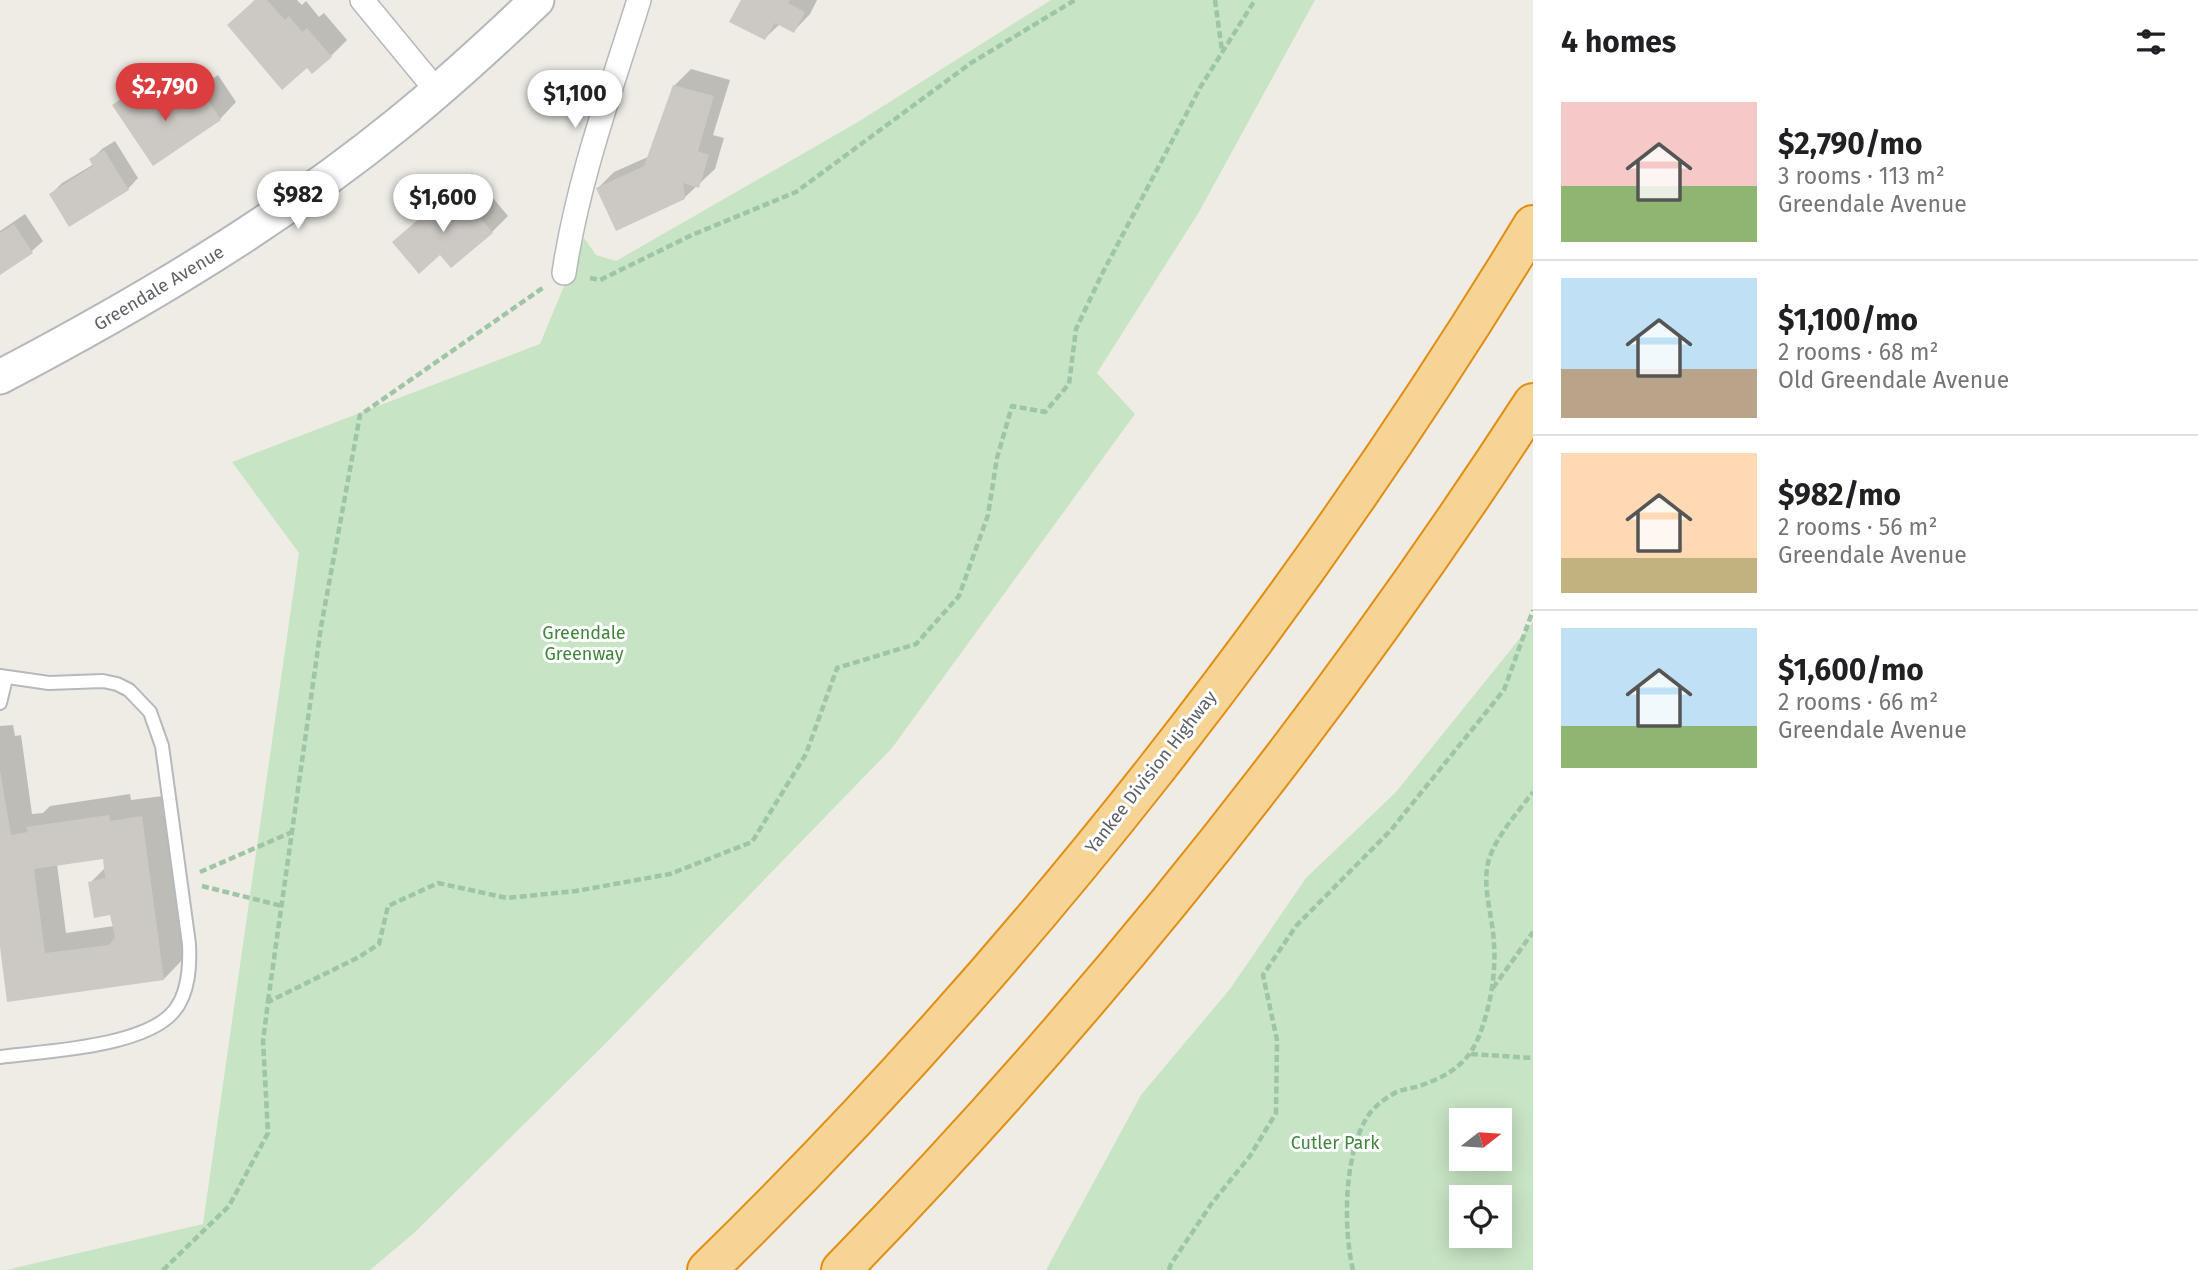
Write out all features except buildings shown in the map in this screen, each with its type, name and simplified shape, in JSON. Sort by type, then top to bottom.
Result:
[{"type":"highway","name":"Yankee Division Highway","points":[[707,1270],[803,1174],[952,1012],[1058,888],[1159,762],[1290,590],[1352,503],[1533,225]]},
{"type":"highway","points":[[841,1270],[1030,1067],[1163,911],[1241,814],[1381,627],[1533,403]]},
{"type":"main road","name":"Greendale Avenue","points":[[0,377],[115,316],[196,266],[321,182],[398,124],[537,0]]},
{"type":"street","points":[[362,0],[437,91]]},
{"type":"street","points":[[564,273],[584,177],[639,0]]},
{"type":"lane","points":[[0,703],[3,677],[48,683],[103,681],[129,690],[150,712],[162,746],[181,881],[189,963],[187,980],[176,1010],[164,1021],[133,1037],[0,1057]]},
{"type":"path","points":[[163,1270],[229,1206],[268,1133],[264,1041],[268,1002],[321,627],[360,415],[564,273],[600,280],[692,235],[796,192],[971,63],[1075,0]]},
{"type":"path","points":[[1215,0],[1223,52]]},
{"type":"path","points":[[268,1002],[379,944],[388,906],[438,883],[506,898],[576,891],[670,874],[752,842],[806,754],[837,668],[916,644],[958,596],[988,515],[997,458],[1012,406],[1045,412],[1069,384],[1076,329],[1102,274],[1189,110],[1255,0]]},
{"type":"path","points":[[1169,1270],[1212,1203],[1250,1156],[1276,1113],[1277,1040],[1263,975],[1296,926],[1391,830],[1504,690],[1533,610]]},
{"type":"path","points":[[1353,1270],[1349,1254],[1346,1205],[1356,1142],[1366,1118],[1380,1103],[1396,1092],[1417,1087],[1457,1069],[1471,1054],[1482,1029],[1491,991],[1494,942],[1487,885],[1489,859],[1533,792]]},
{"type":"path","points":[[181,881],[293,832]]},
{"type":"path","points":[[181,881],[282,906]]},
{"type":"path","points":[[1491,991],[1533,932]]},
{"type":"path","points":[[1471,1054],[1533,1058]]},
{"type":"green space","name":"Greendale Greenway","points":[[1051,0],[1315,0],[1199,212],[1097,373],[1135,414],[892,748],[605,1044],[414,1233],[370,1270],[6,1270],[203,1224],[299,553],[232,462],[540,344],[584,238],[596,255],[616,261],[858,122]]},
{"type":"green space","name":"Cutler Park","points":[[1533,622],[1533,1270],[1046,1270],[1141,1095],[1230,989],[1306,878],[1396,792]]}]
